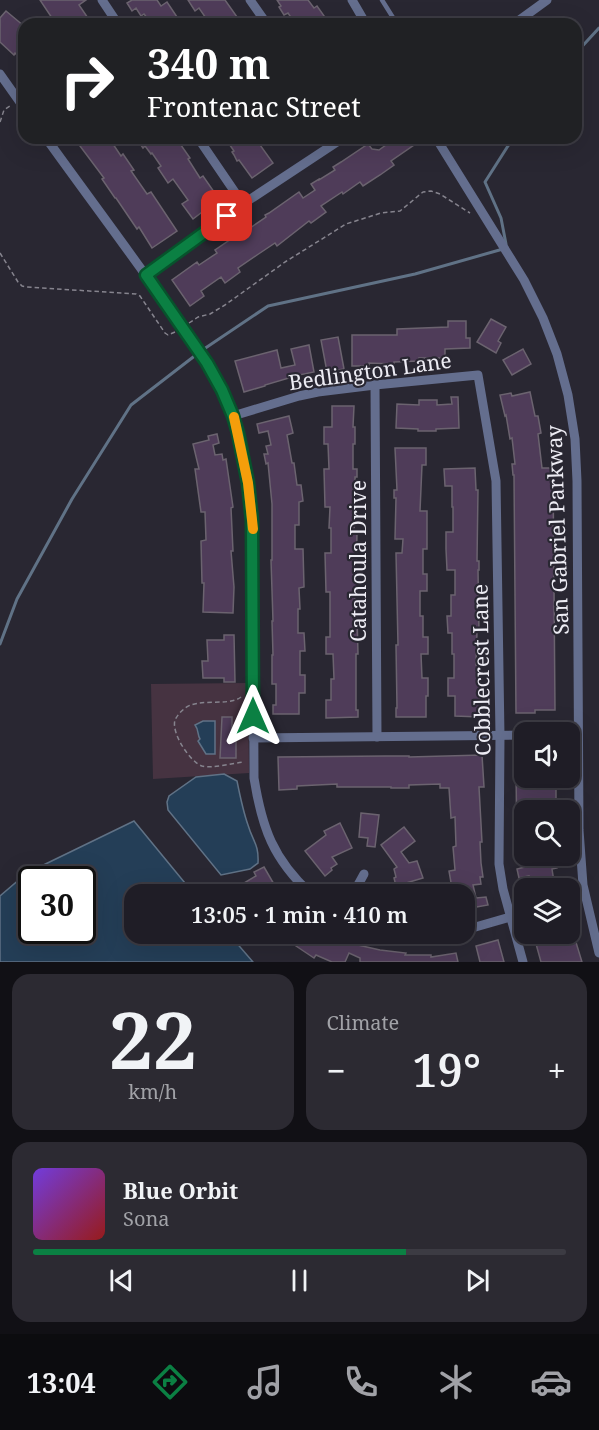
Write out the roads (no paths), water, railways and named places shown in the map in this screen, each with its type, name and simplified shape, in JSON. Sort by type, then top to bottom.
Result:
[{"type":"street","points":[[102,0],[114,18]]},
{"type":"street","points":[[250,0],[263,18]]},
{"type":"street","points":[[351,0],[362,18]]},
{"type":"street","points":[[522,18],[547,0]]},
{"type":"street","points":[[0,74],[18,99]]},
{"type":"street","points":[[50,144],[207,363],[233,416],[248,483],[252,521],[254,778],[259,809],[268,836],[282,862],[300,884]]},
{"type":"street","points":[[202,144],[243,204]]},
{"type":"street","points":[[146,275],[243,204],[334,144]]},
{"type":"street","name":"San Gabriel Parkway","points":[[440,144],[524,280],[543,318],[557,354],[568,395],[575,439],[577,481],[574,722]]},
{"type":"street","name":"Bedlington Lane","points":[[233,416],[299,396],[375,385],[478,375]]},
{"type":"street","name":"Cobblecrest Lane","points":[[478,375],[496,482],[500,736],[499,864],[503,889],[523,962]]},
{"type":"street","name":"Catahoula Drive","points":[[375,385],[377,737]]},
{"type":"street","points":[[253,738],[514,735]]},
{"type":"street","name":"San Gabriel Parkway","points":[[577,788],[583,885],[599,952]]},
{"type":"street","points":[[358,884],[364,874]]},
{"type":"street","points":[[475,927],[510,917]]},
{"type":"lane","points":[[382,0],[393,18]]},
{"type":"water","points":[[203,721],[215,721],[215,754],[206,754],[198,741],[200,739],[195,725]]},
{"type":"water","points":[[224,774],[237,781],[250,831],[257,847],[258,863],[250,869],[221,875],[168,810],[167,802],[169,796],[196,777]]},
{"type":"water","points":[[134,821],[186,884],[124,884],[124,944],[237,944],[253,962],[0,962],[0,896],[18,881],[18,944],[96,944],[96,866],[41,866]]},
{"type":"waterway","points":[[582,46],[599,28]]},
{"type":"waterway","points":[[506,244],[501,218],[485,182],[509,144]]},
{"type":"waterway","points":[[0,644],[17,599],[72,499],[131,405],[201,351],[268,306],[415,274],[503,249]]}]
